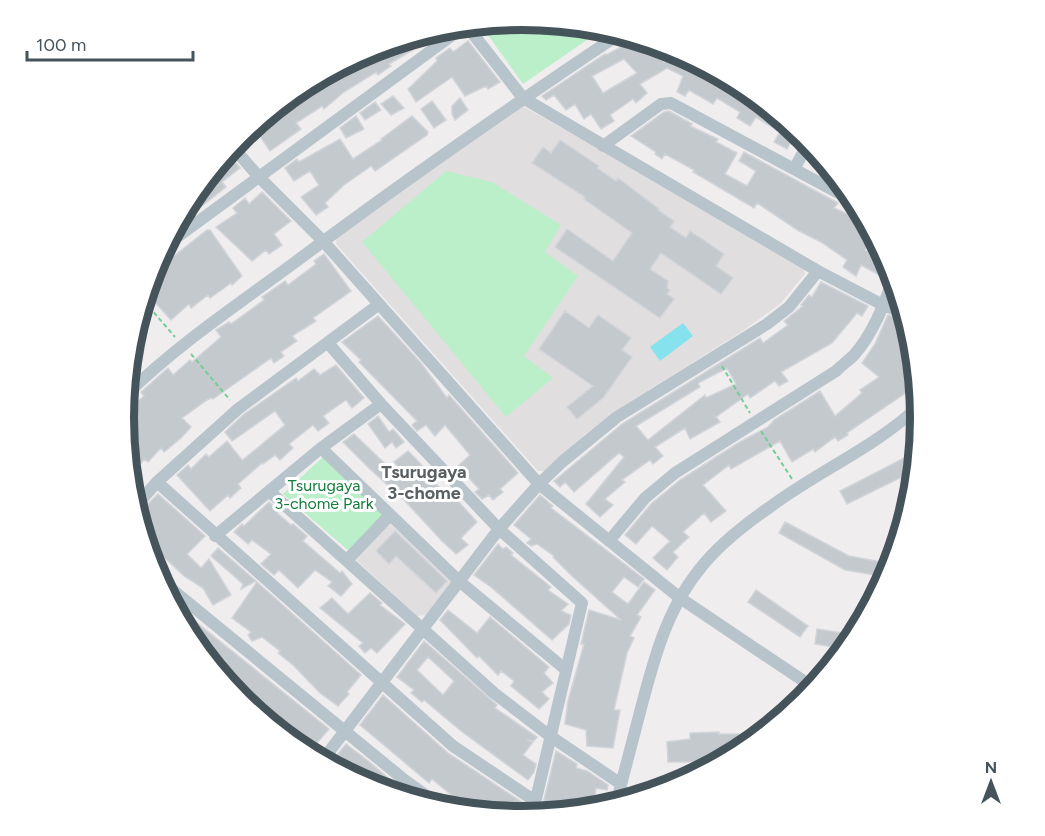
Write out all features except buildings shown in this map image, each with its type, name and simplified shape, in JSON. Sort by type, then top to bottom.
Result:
[{"type":"street","points":[[472,33],[523,98],[818,271],[895,310]]},
{"type":"street","points":[[181,234],[450,36]]},
{"type":"street","points":[[136,387],[183,346],[323,241],[523,98],[610,40]]},
{"type":"street","points":[[603,146],[661,104],[671,103],[838,193]]},
{"type":"street","points":[[794,169],[804,151]]},
{"type":"street","points":[[239,154],[323,241],[539,484],[680,598],[806,683]]},
{"type":"street","points":[[327,754],[499,529],[539,484],[617,417],[767,324],[789,307],[818,271]]},
{"type":"street","points":[[609,542],[645,498],[675,472],[836,370],[854,355],[867,337],[889,290]]},
{"type":"street","points":[[143,498],[238,409],[378,305]]},
{"type":"street","points":[[328,343],[381,404],[499,529],[582,603],[535,806]]},
{"type":"street","points":[[215,536],[321,448],[381,404]]},
{"type":"street","points":[[618,794],[652,666],[671,615],[699,570],[726,541],[771,506],[899,425],[910,415]]},
{"type":"street","points":[[321,448],[459,581],[565,669]]},
{"type":"street","points":[[158,482],[215,536],[453,746],[536,801]]},
{"type":"street","points":[[269,491],[494,693],[550,736],[621,784]]},
{"type":"street","points":[[347,560],[390,515]]},
{"type":"street","points":[[176,592],[423,793]]},
{"type":"path","points":[[151,309],[238,409]]},
{"type":"shaded area","points":[[519,104],[803,265],[805,274],[780,304],[744,330],[628,403],[586,434],[547,471],[538,471],[336,244],[337,234]]},
{"type":"shaded area","points":[[389,523],[451,578],[452,584],[426,615],[417,616],[355,559]]},
{"type":"green space","points":[[548,31],[592,36],[523,84],[486,32]]},
{"type":"green space","points":[[446,171],[492,182],[561,225],[545,252],[578,276],[524,356],[553,378],[506,417],[362,242]]},
{"type":"green space","name":"Tsurugaya 3-chome Park","points":[[324,456],[384,517],[349,551],[283,494]]},
{"type":"water","points":[[683,323],[693,336],[660,361],[650,347]]},
{"type":"district","name":"Tsurugaya 3-chome","points":[[424,482]]}]
